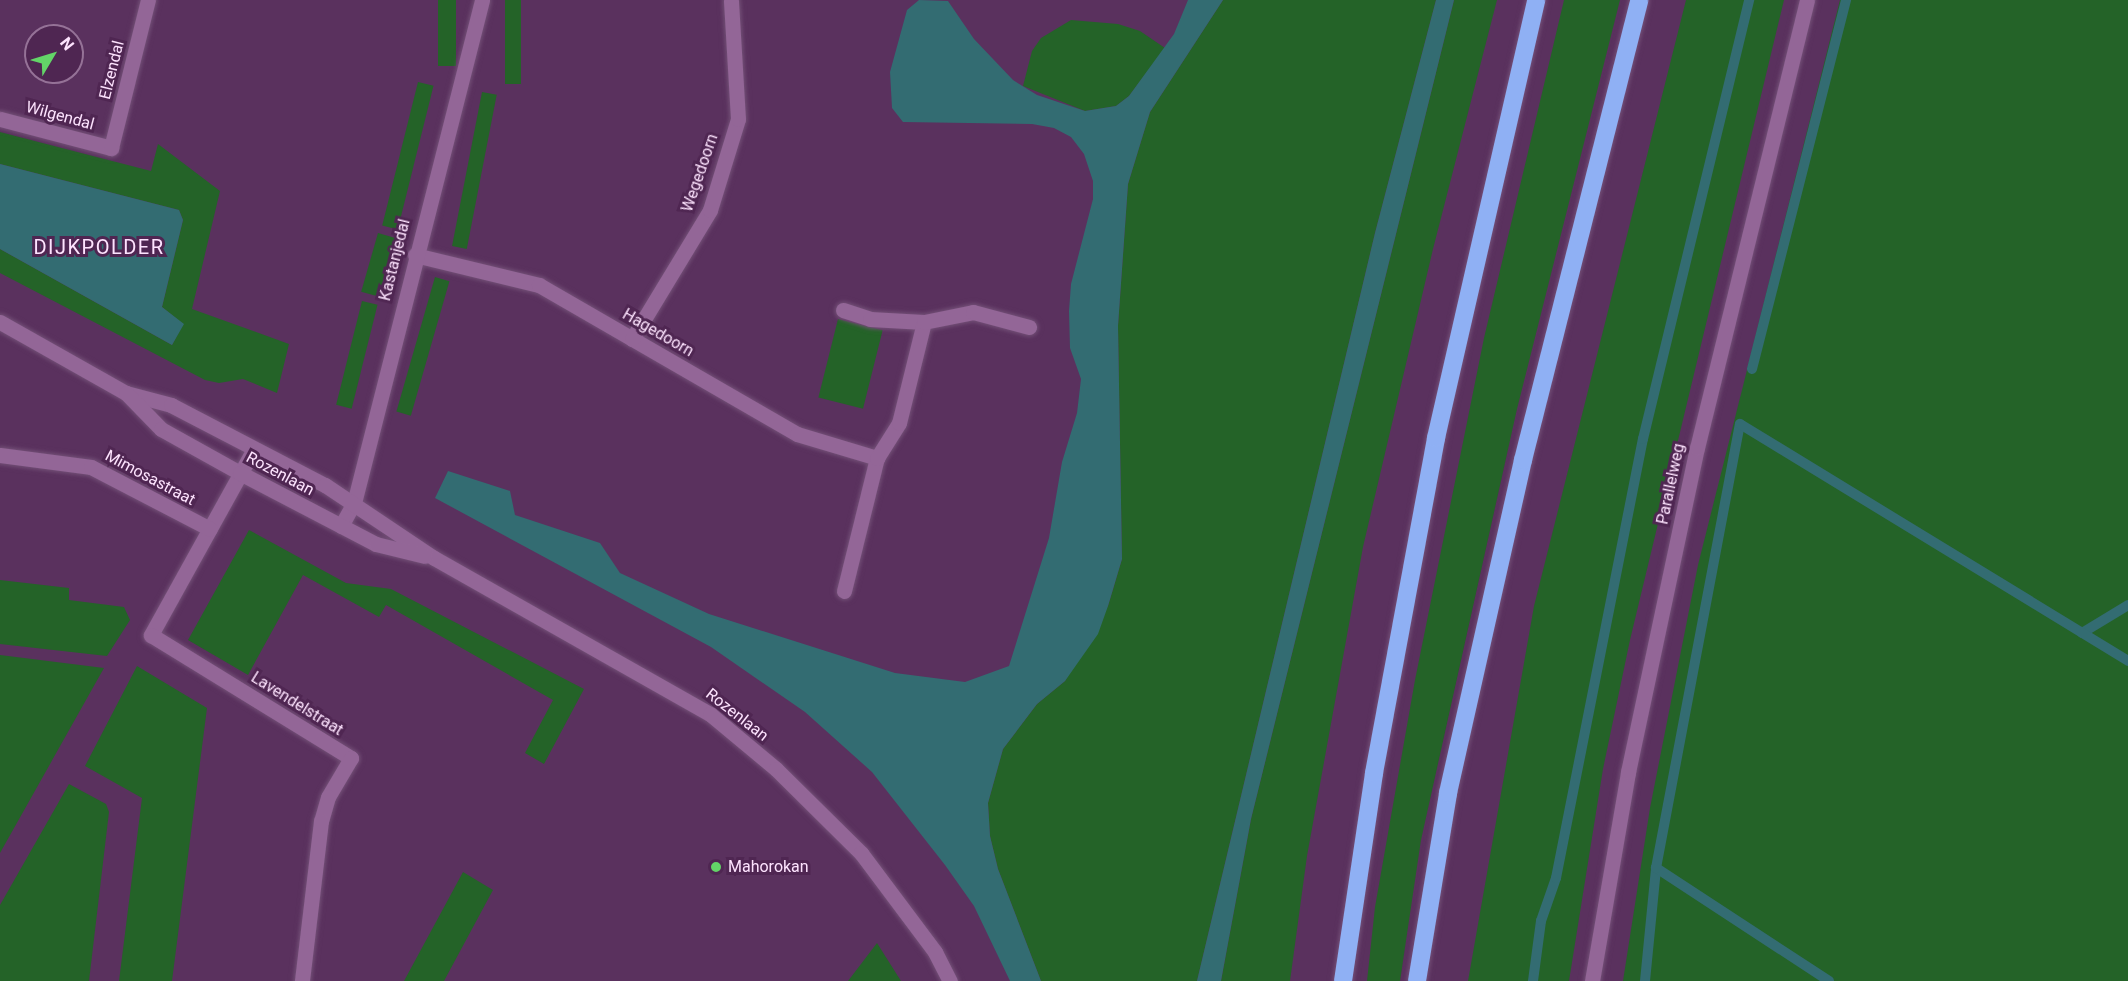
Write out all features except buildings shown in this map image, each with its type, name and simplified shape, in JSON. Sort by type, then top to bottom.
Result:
[{"type":"highway","points":[[1343,981],[1374,773],[1436,438],[1536,0]]},
{"type":"highway","points":[[1417,981],[1448,793],[1518,483],[1639,0]]},
{"type":"street","name":"Elzendal","points":[[111,148],[148,0]]},
{"type":"street","name":"Kastanjedal","points":[[341,526],[354,503],[415,255],[482,0]]},
{"type":"street","name":"Wegedoorn","points":[[632,339],[710,210],[738,119],[731,0]]},
{"type":"street","name":"Parallelweg","points":[[1592,981],[1628,772],[1697,448],[1807,0]]},
{"type":"street","name":"Wilgendal","points":[[0,119],[111,148]]},
{"type":"street","name":"Hagedoorn","points":[[415,255],[539,285],[797,434],[877,458]]},
{"type":"street","points":[[843,310],[870,319],[924,322],[973,312],[1029,327]]},
{"type":"street","name":"Rozenlaan","points":[[0,322],[126,393],[171,405],[354,503],[434,558],[710,714],[776,769],[861,853],[935,952],[950,981]]},
{"type":"street","points":[[844,591],[877,458],[899,423],[924,322]]},
{"type":"street","name":"Rozenlaan","points":[[126,393],[161,429],[240,474],[376,544],[434,558]]},
{"type":"street","points":[[210,529],[254,449]]},
{"type":"street","name":"Mimosastraat","points":[[0,455],[91,467],[210,529]]},
{"type":"street","name":"Lavendelstraat","points":[[210,529],[151,635],[351,758],[328,797],[321,821],[302,981]]},
{"type":"green space","points":[[438,0],[456,0],[456,66],[438,66]]},
{"type":"green space","points":[[505,0],[521,0],[521,84],[505,84]]},
{"type":"green space","points":[[1223,0],[1436,0],[1375,233],[1197,981],[1041,981],[998,869],[990,836],[988,803],[1003,749],[1037,704],[1065,681],[1108,606],[1122,559],[1118,326],[1128,184],[1150,112]]},
{"type":"green space","points":[[1454,0],[1497,0],[1433,249],[1363,547],[1307,856],[1290,981],[1221,981],[1251,819]]},
{"type":"green space","points":[[1564,0],[1620,0],[1517,409],[1421,840],[1400,981],[1367,981],[1375,907],[1415,680],[1484,338]]},
{"type":"green space","points":[[1686,0],[1784,0],[1630,640],[1603,769],[1569,981],[1468,981],[1534,606]]},
{"type":"green space","points":[[1840,0],[2128,0],[2128,981],[1623,981],[1650,808],[1698,565]]},
{"type":"green space","points":[[1071,20],[1118,24],[1140,31],[1165,48],[1129,96],[1116,106],[1085,111],[1023,86],[1032,51],[1041,38]]},
{"type":"green space","points":[[418,82],[434,86],[398,229],[382,226]]},
{"type":"green space","points":[[482,92],[497,95],[467,249],[452,246]]},
{"type":"green space","points":[[0,132],[151,171],[158,144],[220,191],[192,309],[289,344],[277,393],[243,379],[219,383],[205,380],[0,273],[0,249],[172,345],[183,324],[162,307],[183,220],[179,210],[0,164]]},
{"type":"green space","points":[[378,233],[395,238],[378,297],[361,292]]},
{"type":"green space","points":[[435,277],[449,281],[411,416],[396,412]]},
{"type":"green space","points":[[362,301],[378,305],[352,409],[336,405]]},
{"type":"green space","points":[[838,319],[883,330],[863,409],[818,398]]},
{"type":"green space","points":[[249,530],[346,583],[391,589],[584,689],[544,764],[525,753],[553,700],[386,605],[379,617],[303,575],[248,675],[188,640]]},
{"type":"green space","points":[[0,580],[69,588],[69,600],[124,607],[130,620],[107,656],[0,644]]},
{"type":"green space","points":[[0,655],[104,668],[0,853]]},
{"type":"green space","points":[[137,666],[207,708],[172,981],[119,981],[142,798],[85,766]]},
{"type":"green space","points":[[69,784],[106,804],[109,812],[89,981],[0,981],[0,905]]},
{"type":"green space","points":[[463,872],[493,890],[444,981],[404,981]]},
{"type":"green space","points":[[877,943],[901,981],[848,981]]},
{"type":"shaded area","points":[[919,0],[948,1],[974,39],[1013,80],[1037,95],[1085,111],[1116,106],[1129,96],[1174,34],[1188,0],[1223,0],[1150,112],[1128,184],[1118,326],[1122,559],[1098,634],[1065,681],[1037,704],[1003,749],[988,803],[990,836],[998,869],[1041,981],[1010,981],[974,906],[945,865],[872,772],[805,712],[711,647],[435,498],[448,471],[510,491],[515,515],[600,543],[620,573],[709,614],[895,673],[965,682],[1009,666],[1049,538],[1062,462],[1077,413],[1081,379],[1070,348],[1069,311],[1071,284],[1093,199],[1093,181],[1084,154],[1071,137],[1054,128],[1032,124],[903,122],[892,108],[890,72],[907,10]]},
{"type":"shaded area","points":[[1436,0],[1454,0],[1251,819],[1221,981],[1197,981],[1375,233]]},
{"type":"shaded area","points":[[0,164],[179,210],[183,220],[162,307],[184,324],[172,345],[0,249]]},
{"type":"waterway","points":[[1533,981],[1541,921],[1556,878],[1643,439],[1749,0]]},
{"type":"waterway","points":[[1752,369],[1846,0]]},
{"type":"waterway","points":[[1829,981],[1656,868],[1740,424],[2128,661]]},
{"type":"waterway","points":[[2082,633],[2128,605]]},
{"type":"waterway","points":[[1645,981],[1656,868]]},
{"type":"place","name":"Mahorokan","points":[[716,867]]},
{"type":"district","name":"DIJKPOLDER","points":[[99,247]]}]
